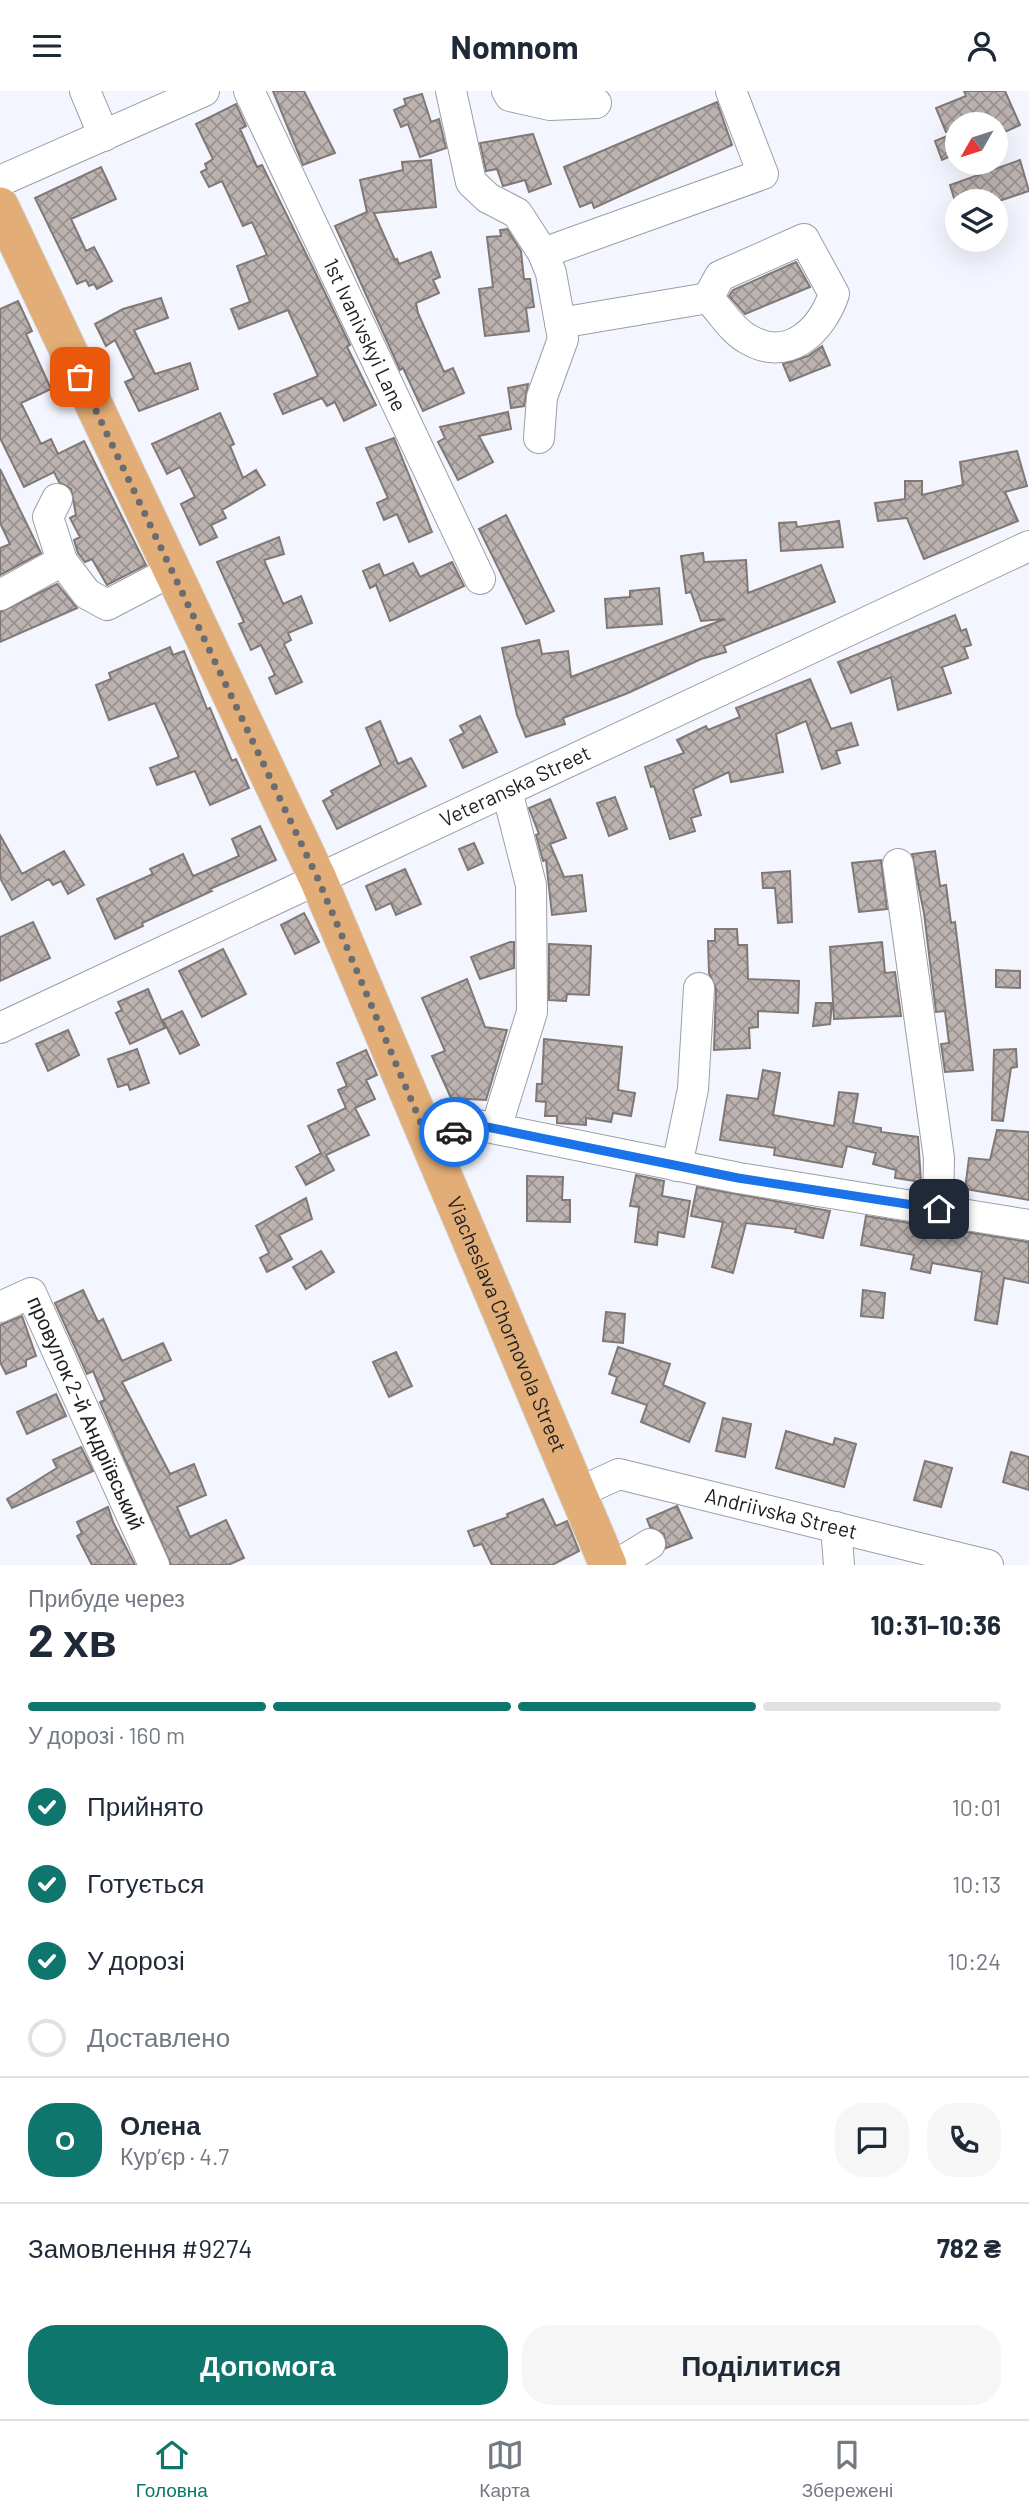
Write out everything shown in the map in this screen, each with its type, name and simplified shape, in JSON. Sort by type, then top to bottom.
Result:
[{"type":"main road","name":"Viacheslava Chornovola Street","points":[[0,207],[318,879],[575,1494],[608,1565]]},
{"type":"street","points":[[85,91],[104,136]]},
{"type":"street","points":[[0,181],[204,91]]},
{"type":"street","name":"1st Ivanivskyi Lane","points":[[249,91],[480,579]]},
{"type":"street","points":[[451,91],[471,182],[488,198],[517,213],[543,253],[551,273],[563,339],[542,397],[539,438]]},
{"type":"street","points":[[508,91],[510,96],[550,105],[596,103]]},
{"type":"street","points":[[543,253],[763,174],[731,91]]},
{"type":"street","points":[[560,323],[708,298]]},
{"type":"street","points":[[57,499],[48,517],[62,561],[87,594],[107,605],[172,571]]},
{"type":"street","name":"Veteranska Street","points":[[0,1028],[1029,546]]},
{"type":"street","points":[[0,595],[62,561]]},
{"type":"street","points":[[496,1128],[533,1012],[531,885],[507,791]]},
{"type":"street","points":[[898,864],[939,1157],[939,1209]]},
{"type":"street","points":[[677,1166],[694,1089],[699,988]]},
{"type":"street","points":[[429,1142],[472,1124],[677,1166],[1029,1225]]},
{"type":"street","name":"провулок 2-й Андріївський","points":[[3,1299],[31,1293],[154,1565]]},
{"type":"street","name":"Andriivska Street","points":[[575,1494],[619,1474],[988,1565]]},
{"type":"street","points":[[836,1527],[839,1565]]},
{"type":"street","points":[[616,1565],[650,1544]]},
{"type":"building","points":[[273,91],[304,91],[335,153],[303,165]]},
{"type":"building","points":[[964,91],[1005,91],[1020,125],[1008,130],[1008,112],[945,112],[945,130],[936,108],[966,96]]},
{"type":"building","points":[[422,94],[431,122],[439,119],[446,148],[420,157],[408,124],[401,127],[394,110],[406,105],[404,99]]},
{"type":"building","points":[[717,102],[732,145],[594,208],[592,202],[580,207],[564,167]]},
{"type":"building","points":[[236,104],[246,126],[240,129],[257,167],[262,165],[350,345],[347,347],[376,405],[344,421],[335,402],[327,406],[322,398],[283,414],[274,394],[318,376],[288,310],[239,329],[231,309],[250,302],[237,266],[267,255],[252,222],[243,226],[222,181],[209,187],[201,172],[207,169],[205,164],[213,159],[196,124]]},
{"type":"building","points":[[533,134],[551,184],[529,192],[525,180],[503,186],[497,169],[486,171],[480,143]]},
{"type":"building","points":[[945,137],[945,159],[942,160],[935,141]]},
{"type":"building","points":[[431,160],[436,207],[374,213],[399,264],[431,252],[440,277],[433,280],[439,293],[416,303],[418,313],[444,372],[453,368],[464,393],[423,411],[403,368],[400,370],[335,226],[367,212],[360,180],[403,170],[402,162]]},
{"type":"building","points":[[1020,160],[1029,191],[1008,198],[1008,189],[951,189],[950,185],[978,175],[1008,175],[1008,164]]},
{"type":"building","points":[[101,167],[116,199],[71,219],[86,251],[94,247],[112,281],[97,289],[94,284],[89,286],[86,280],[77,284],[35,198]]},
{"type":"building","points":[[507,229],[521,251],[524,279],[530,279],[534,307],[526,308],[529,331],[485,336],[479,289],[493,287],[487,237],[501,236],[500,230]]},
{"type":"building","points":[[796,262],[810,287],[745,314],[729,296],[733,290]]},
{"type":"building","points":[[161,298],[168,318],[134,330],[155,374],[190,363],[198,389],[139,411],[125,382],[134,378],[115,340],[106,346],[95,324],[123,309]]},
{"type":"building","points":[[18,301],[32,331],[26,334],[51,389],[21,403],[41,444],[51,439],[58,454],[84,441],[146,565],[107,585],[92,559],[85,562],[78,553],[74,540],[80,537],[70,518],[76,515],[71,489],[59,482],[54,472],[24,487],[0,438],[0,309]]},
{"type":"building","points":[[822,346],[830,365],[790,381],[783,364],[808,356]]},
{"type":"building","points":[[528,384],[524,406],[511,408],[508,388]]},
{"type":"building","points":[[508,412],[511,429],[479,436],[493,462],[458,480],[438,442],[445,438],[440,427]]},
{"type":"building","points":[[220,413],[234,444],[230,446],[243,478],[256,470],[265,485],[222,510],[226,518],[211,525],[217,537],[200,545],[181,504],[195,497],[180,467],[167,474],[152,444]]},
{"type":"building","points":[[394,438],[432,532],[409,542],[397,514],[384,520],[377,503],[388,498],[366,448]]},
{"type":"building","points":[[1017,451],[1027,486],[1005,492],[1018,521],[924,559],[907,518],[878,521],[875,503],[905,499],[905,481],[922,481],[922,495],[963,485],[960,462]]},
{"type":"building","points":[[0,469],[41,553],[0,575],[0,548],[10,544],[0,523]]},
{"type":"building","points":[[506,515],[554,611],[526,624],[479,529]]},
{"type":"building","points":[[839,521],[843,547],[781,551],[779,523],[796,522],[797,527]]},
{"type":"building","points":[[279,537],[284,554],[264,560],[283,604],[301,596],[312,623],[288,633],[291,640],[284,644],[302,682],[276,694],[269,678],[275,675],[261,645],[251,650],[239,624],[244,622],[217,562]]},
{"type":"building","points":[[703,553],[704,562],[746,560],[748,593],[821,565],[835,602],[724,646],[726,652],[701,659],[628,693],[563,718],[565,724],[526,737],[517,715],[502,648],[539,640],[542,654],[568,651],[571,677],[725,619],[701,621],[691,592],[686,593],[681,556]]},
{"type":"building","points":[[452,562],[464,586],[390,621],[376,585],[370,588],[363,571],[379,564],[384,576],[413,563],[420,577]]},
{"type":"building","points":[[57,584],[77,608],[0,642],[0,612]]},
{"type":"building","points":[[659,588],[662,624],[607,628],[605,599],[630,597],[630,591]]},
{"type":"building","points":[[955,615],[961,631],[966,629],[971,645],[964,647],[968,658],[942,667],[951,693],[898,710],[891,677],[851,693],[838,662]]},
{"type":"building","points":[[170,647],[173,655],[184,651],[207,709],[210,708],[232,761],[236,759],[249,788],[210,805],[195,771],[157,785],[150,768],[179,757],[155,703],[109,720],[96,685],[111,679],[109,673]]},
{"type":"building","points":[[810,679],[831,729],[851,723],[858,745],[836,751],[840,763],[822,769],[806,721],[776,734],[783,772],[731,782],[729,772],[693,789],[701,815],[691,818],[695,831],[670,839],[654,786],[651,787],[645,767],[684,753],[677,740],[706,726],[708,730],[740,717],[736,708]]},
{"type":"building","points":[[480,716],[497,752],[463,768],[450,740],[464,733],[460,726]]},
{"type":"building","points":[[380,721],[398,764],[411,758],[426,786],[337,829],[323,801],[333,795],[331,791],[381,765],[366,728]]},
{"type":"building","points":[[615,797],[627,829],[609,836],[597,803]]},
{"type":"building","points":[[550,799],[566,838],[550,844],[564,877],[582,875],[586,911],[552,915],[546,860],[543,861],[536,835],[539,834],[529,808]]},
{"type":"building","points":[[260,826],[276,860],[210,889],[212,891],[142,923],[143,926],[115,939],[97,899],[153,874],[150,869],[183,854],[193,876],[239,856],[232,839]]},
{"type":"building","points":[[0,835],[22,874],[64,851],[84,885],[68,894],[61,881],[53,885],[49,879],[12,900],[0,878]]},
{"type":"building","points":[[474,843],[483,863],[468,870],[459,849]]},
{"type":"building","points":[[935,851],[940,886],[946,885],[951,923],[955,922],[973,1070],[945,1072],[941,1044],[949,1043],[945,1011],[936,1012],[924,913],[912,854]]},
{"type":"building","points":[[881,860],[887,909],[859,912],[852,863]]},
{"type":"building","points":[[405,869],[421,904],[396,915],[391,903],[376,910],[366,886]]},
{"type":"building","points":[[790,871],[792,922],[778,923],[775,888],[763,888],[762,873]]},
{"type":"building","points":[[304,913],[319,942],[295,954],[281,925]]},
{"type":"building","points":[[33,922],[50,958],[0,981],[0,937]]},
{"type":"building","points":[[715,929],[737,929],[738,945],[747,945],[748,979],[799,981],[798,1013],[758,1011],[758,1027],[749,1028],[750,1048],[714,1050],[716,989],[709,973],[708,941],[715,941]]},
{"type":"building","points":[[514,942],[514,968],[480,979],[471,957]]},
{"type":"building","points":[[882,942],[885,973],[895,972],[901,1016],[834,1019],[830,947]]},
{"type":"building","points":[[549,944],[591,946],[589,995],[567,994],[566,1001],[549,1000]]},
{"type":"building","points":[[223,949],[246,994],[202,1017],[179,971]]},
{"type":"building","points":[[996,970],[1020,971],[1020,988],[996,987]]},
{"type":"building","points":[[467,979],[485,1027],[507,1030],[486,1100],[451,1098],[432,1056],[445,1051],[422,998]]},
{"type":"building","points":[[148,989],[165,1028],[130,1044],[116,1013],[122,1010],[118,1002]]},
{"type":"building","points":[[816,1003],[832,1003],[830,1024],[813,1026]]},
{"type":"building","points":[[182,1011],[199,1045],[180,1054],[163,1020]]},
{"type":"building","points":[[68,1030],[79,1055],[48,1071],[36,1044]]},
{"type":"building","points":[[544,1039],[622,1047],[618,1090],[635,1093],[631,1116],[613,1113],[611,1122],[586,1118],[586,1125],[557,1123],[557,1116],[545,1116],[546,1102],[536,1101],[537,1084],[542,1084]]},
{"type":"building","points":[[137,1049],[149,1083],[130,1090],[128,1084],[118,1087],[108,1059]]},
{"type":"building","points":[[1016,1049],[1017,1067],[1011,1068],[1003,1121],[992,1120],[994,1050]]},
{"type":"building","points":[[366,1050],[377,1075],[366,1080],[375,1099],[355,1108],[369,1135],[326,1155],[334,1170],[306,1185],[296,1167],[321,1153],[308,1126],[346,1108],[338,1090],[347,1086],[337,1063]]},
{"type":"building","points":[[763,1070],[780,1073],[773,1115],[834,1126],[839,1092],[858,1094],[853,1123],[881,1128],[881,1132],[918,1137],[921,1182],[895,1178],[896,1170],[873,1164],[876,1153],[847,1146],[842,1167],[774,1155],[775,1148],[720,1140],[727,1095],[758,1099]]},
{"type":"building","points":[[997,1130],[1029,1132],[1029,1200],[965,1189],[969,1158],[990,1160]]},
{"type":"building","points":[[636,1175],[664,1181],[662,1196],[690,1201],[684,1237],[658,1232],[657,1245],[635,1242],[639,1207],[630,1206]]},
{"type":"building","points":[[527,1176],[563,1177],[562,1200],[570,1200],[570,1222],[527,1221]]},
{"type":"building","points":[[697,1187],[830,1211],[823,1238],[795,1232],[796,1229],[746,1223],[733,1273],[712,1267],[723,1222],[691,1216]]},
{"type":"building","points":[[306,1198],[312,1219],[279,1235],[292,1259],[267,1272],[260,1258],[269,1253],[256,1226]]},
{"type":"building","points":[[866,1216],[1029,1242],[1029,1283],[1004,1278],[997,1324],[975,1320],[982,1272],[932,1263],[930,1273],[911,1269],[914,1255],[861,1245]]},
{"type":"building","points":[[321,1251],[334,1272],[306,1289],[293,1267]]},
{"type":"building","points":[[83,1290],[98,1322],[103,1319],[122,1361],[163,1343],[171,1360],[122,1382],[170,1474],[194,1464],[206,1495],[177,1507],[190,1537],[226,1520],[244,1558],[228,1565],[171,1565],[100,1402],[105,1400],[93,1371],[87,1374],[55,1303]]},
{"type":"building","points":[[863,1290],[885,1293],[883,1318],[861,1316]]},
{"type":"building","points":[[606,1312],[625,1314],[623,1343],[603,1341]]},
{"type":"building","points":[[22,1316],[36,1356],[26,1360],[26,1366],[6,1374],[0,1362],[0,1325]]},
{"type":"building","points":[[618,1347],[670,1364],[663,1385],[705,1403],[689,1442],[641,1422],[647,1405],[612,1393],[617,1377],[609,1374]]},
{"type":"building","points":[[396,1352],[412,1386],[389,1397],[373,1362]]},
{"type":"building","points":[[56,1394],[66,1416],[27,1434],[17,1412]]},
{"type":"building","points":[[723,1418],[751,1424],[745,1457],[716,1451]]},
{"type":"building","points":[[786,1431],[833,1445],[835,1438],[856,1444],[844,1487],[776,1468]]},
{"type":"building","points":[[81,1447],[93,1471],[12,1508],[7,1499],[57,1468],[53,1460]]},
{"type":"building","points":[[1011,1452],[1029,1457],[1029,1490],[1003,1482]]},
{"type":"building","points":[[925,1461],[952,1468],[941,1507],[914,1500]]},
{"type":"building","points":[[543,1499],[556,1526],[567,1521],[579,1551],[552,1565],[492,1565],[482,1544],[474,1546],[468,1531],[508,1517],[507,1514]]},
{"type":"building","points":[[677,1506],[692,1538],[666,1548],[664,1534],[650,1527],[647,1519]]},
{"type":"building","points":[[108,1507],[135,1565],[92,1565],[77,1536],[82,1533],[77,1522]]},
{"type":"way so far","points":[[80,377],[318,879],[429,1142],[454,1132]]},
{"type":"route","points":[[454,1132],[472,1124],[738,1178],[939,1209]]}]
